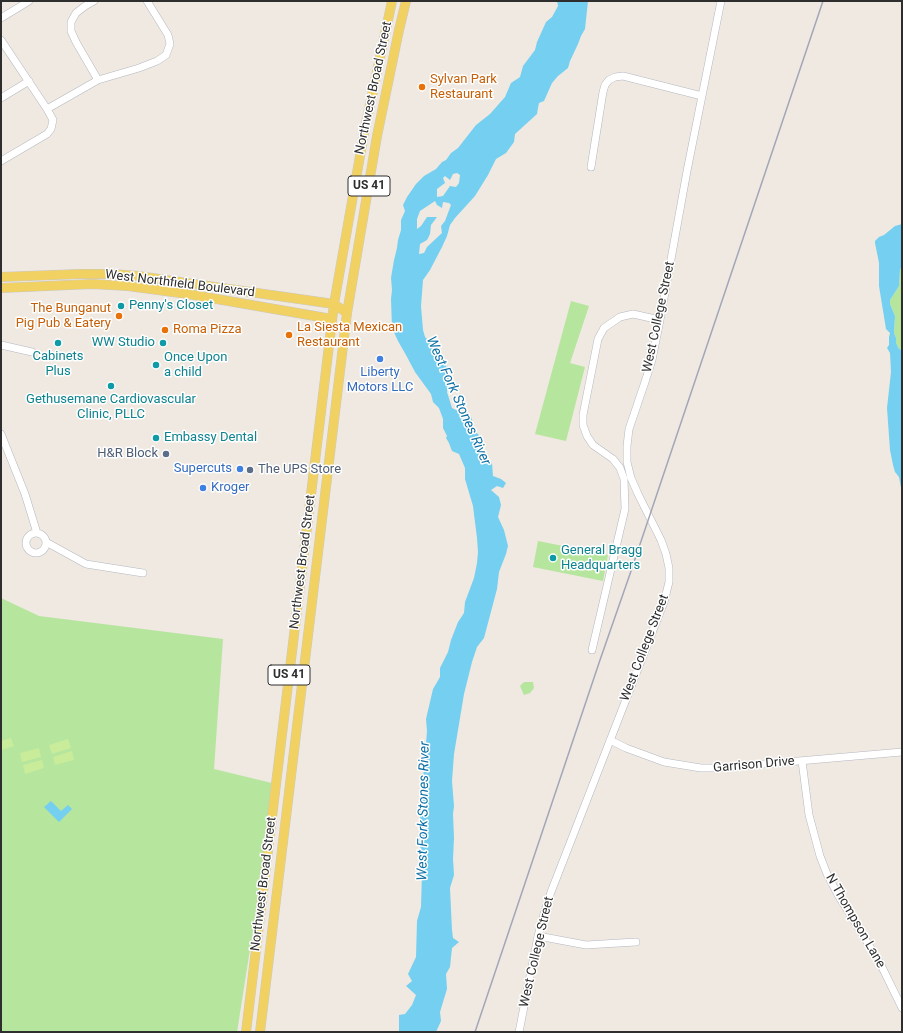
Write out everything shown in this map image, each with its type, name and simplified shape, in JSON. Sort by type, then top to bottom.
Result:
[{"type":"main road","name":"Northwest Broad Street","points":[[246,1032],[332,318],[364,133],[392,1]]},
{"type":"main road","name":"Northwest Broad Street","points":[[260,1032],[347,313],[377,136],[406,1]]},
{"type":"main road","points":[[386,28],[399,30]]},
{"type":"main road","points":[[364,133],[377,136]]},
{"type":"main road","name":"West Northfield Boulevard","points":[[1,277],[80,274],[138,276],[334,304]]},
{"type":"main road","name":"West Northfield Boulevard","points":[[1,288],[92,284],[128,286],[188,294],[332,318]]},
{"type":"main road","points":[[334,304],[347,313]]},
{"type":"main road","points":[[332,318],[347,313]]},
{"type":"main road","points":[[315,466],[328,468]]},
{"type":"main road","points":[[308,519],[322,522]]},
{"type":"main road","points":[[299,592],[313,593]]},
{"type":"main road","points":[[276,784],[290,786]]},
{"type":"main road","points":[[266,861],[281,863]]},
{"type":"street","points":[[1,18],[29,1]]},
{"type":"street","points":[[94,1],[76,13],[71,22],[71,31],[98,80]]},
{"type":"street","points":[[48,109],[98,80],[139,68],[157,61],[166,55],[170,44],[168,35],[147,1]]},
{"type":"street","name":"West College Street","points":[[519,1032],[538,936],[551,892],[664,602],[669,582],[669,568],[666,554],[661,540],[631,478],[627,462],[626,446],[629,429],[652,360],[721,1]]},
{"type":"street","points":[[1,40],[48,109],[53,120],[51,129],[47,134],[1,161]]},
{"type":"street","points":[[591,167],[603,92],[605,85],[610,80],[615,77],[623,76],[702,96]]},
{"type":"street","points":[[1,98],[29,81]]},
{"type":"street","points":[[592,650],[625,509],[624,479],[620,468],[613,459],[593,445],[582,426],[598,339],[604,328],[620,317],[633,314],[660,320]]},
{"type":"street","points":[[1,345],[32,352]]},
{"type":"street","points":[[1,434],[25,494],[37,533]]},
{"type":"street","points":[[46,542],[42,551],[36,553],[29,551],[26,545],[26,539],[31,534],[37,533],[43,536],[46,542],[86,564],[143,573]]},
{"type":"street","name":"Garrison Drive","points":[[610,740],[626,748],[664,762],[701,768],[718,768],[902,752]]},
{"type":"street","name":"N Thompson Lane","points":[[802,761],[809,815],[820,856],[827,874],[838,895],[880,963],[902,1008]]},
{"type":"street","points":[[538,936],[586,945],[636,942]]},
{"type":"green space","points":[[902,265],[902,350],[899,349],[896,343],[894,333],[895,316],[890,300],[899,286],[900,270]]},
{"type":"green space","points":[[571,301],[589,306],[570,363],[585,367],[566,441],[535,434]]},
{"type":"green space","points":[[538,541],[608,555],[603,581],[533,567]]},
{"type":"green space","points":[[1,598],[39,616],[223,639],[214,769],[276,784],[237,1032],[1,1032]]},
{"type":"green space","points":[[524,682],[533,682],[534,688],[530,693],[524,695],[520,686]]},
{"type":"green space","points":[[11,738],[14,746],[1,750],[1,741]]},
{"type":"green space","points":[[68,739],[71,748],[52,754],[49,745]]},
{"type":"green space","points":[[39,748],[41,757],[22,762],[20,753]]},
{"type":"green space","points":[[72,751],[74,760],[55,765],[53,757]]},
{"type":"green space","points":[[42,760],[44,768],[25,774],[23,765]]},
{"type":"water","name":"West Fork Stones River","points":[[557,1],[588,1],[585,29],[568,68],[552,83],[544,101],[539,103],[537,114],[515,134],[514,142],[506,153],[496,159],[475,196],[450,225],[442,247],[423,280],[421,306],[423,330],[425,337],[433,345],[448,369],[449,384],[447,392],[452,408],[471,416],[475,432],[479,435],[475,442],[481,448],[480,451],[492,463],[493,476],[506,483],[503,488],[497,486],[491,490],[499,497],[501,505],[498,517],[504,530],[508,546],[499,572],[497,589],[484,638],[477,647],[472,662],[464,694],[454,754],[452,781],[454,806],[454,875],[450,888],[453,938],[459,942],[452,948],[450,967],[446,974],[447,989],[440,1012],[441,1021],[436,1032],[399,1032],[399,1015],[405,1014],[412,1005],[416,995],[406,986],[412,981],[408,974],[416,957],[417,921],[421,907],[421,849],[418,839],[427,731],[426,719],[433,689],[440,677],[440,668],[448,652],[458,622],[464,613],[465,602],[474,578],[478,552],[473,506],[465,479],[465,468],[459,454],[452,451],[446,438],[447,436],[443,428],[443,419],[439,408],[433,402],[431,394],[415,372],[392,328],[391,278],[401,230],[401,220],[405,211],[403,205],[407,197],[416,184],[424,176],[436,169],[446,160],[451,153],[458,148],[476,125],[490,114],[505,97],[511,83],[520,77],[523,66],[535,50],[546,22],[552,17],[558,6]],"holes":[[[457,173],[460,175],[459,183],[456,187],[450,186],[443,196],[437,197],[437,189],[445,183],[443,178],[445,176],[450,180],[453,174]],[[435,201],[437,205],[442,208],[443,202],[451,205],[445,221],[441,226],[442,233],[427,247],[424,253],[419,254],[420,244],[427,240],[430,234],[431,225],[437,217],[427,217],[417,229],[417,219],[420,211]]]},
{"type":"water","points":[[902,224],[902,265],[900,270],[899,286],[890,300],[890,304],[895,316],[894,333],[896,343],[899,349],[902,350],[902,493],[899,477],[895,472],[890,450],[887,408],[891,372],[890,353],[887,348],[889,345],[890,333],[886,329],[879,286],[879,263],[875,241],[895,226]]},
{"type":"water","points":[[51,801],[61,811],[68,805],[72,809],[59,822],[44,807]]},
{"type":"railway","points":[[475,1032],[823,1]]},
{"type":"place","name":"Sylvan Park Restaurant","points":[[422,87]]},
{"type":"place","name":"Penny's Closet","points":[[121,306]]},
{"type":"place","name":"The Bunganut Pig Pub & Eatery","points":[[119,316]]},
{"type":"place","name":"Roma Pizza","points":[[165,330]]},
{"type":"place","name":"La Siesta Mexican Restaurant","points":[[289,335]]},
{"type":"place","name":"Cabinets Plus","points":[[58,343]]},
{"type":"place","name":"WW Studio","points":[[163,343]]},
{"type":"place","name":"Liberty Motors LLC","points":[[380,359]]},
{"type":"place","name":"Once Upon a child","points":[[156,365]]},
{"type":"place","name":"Gethusemane Cardiovascular Clinic, PLLC","points":[[111,386]]},
{"type":"place","name":"Embassy Dental","points":[[156,438]]},
{"type":"place","name":"H&R Block","points":[[166,454]]},
{"type":"place","name":"Supercuts","points":[[240,469]]},
{"type":"place","name":"The UPS Store","points":[[250,470]]},
{"type":"place","name":"Kroger","points":[[203,488]]},
{"type":"place","name":"General Bragg Headquarters","points":[[553,558]]}]
